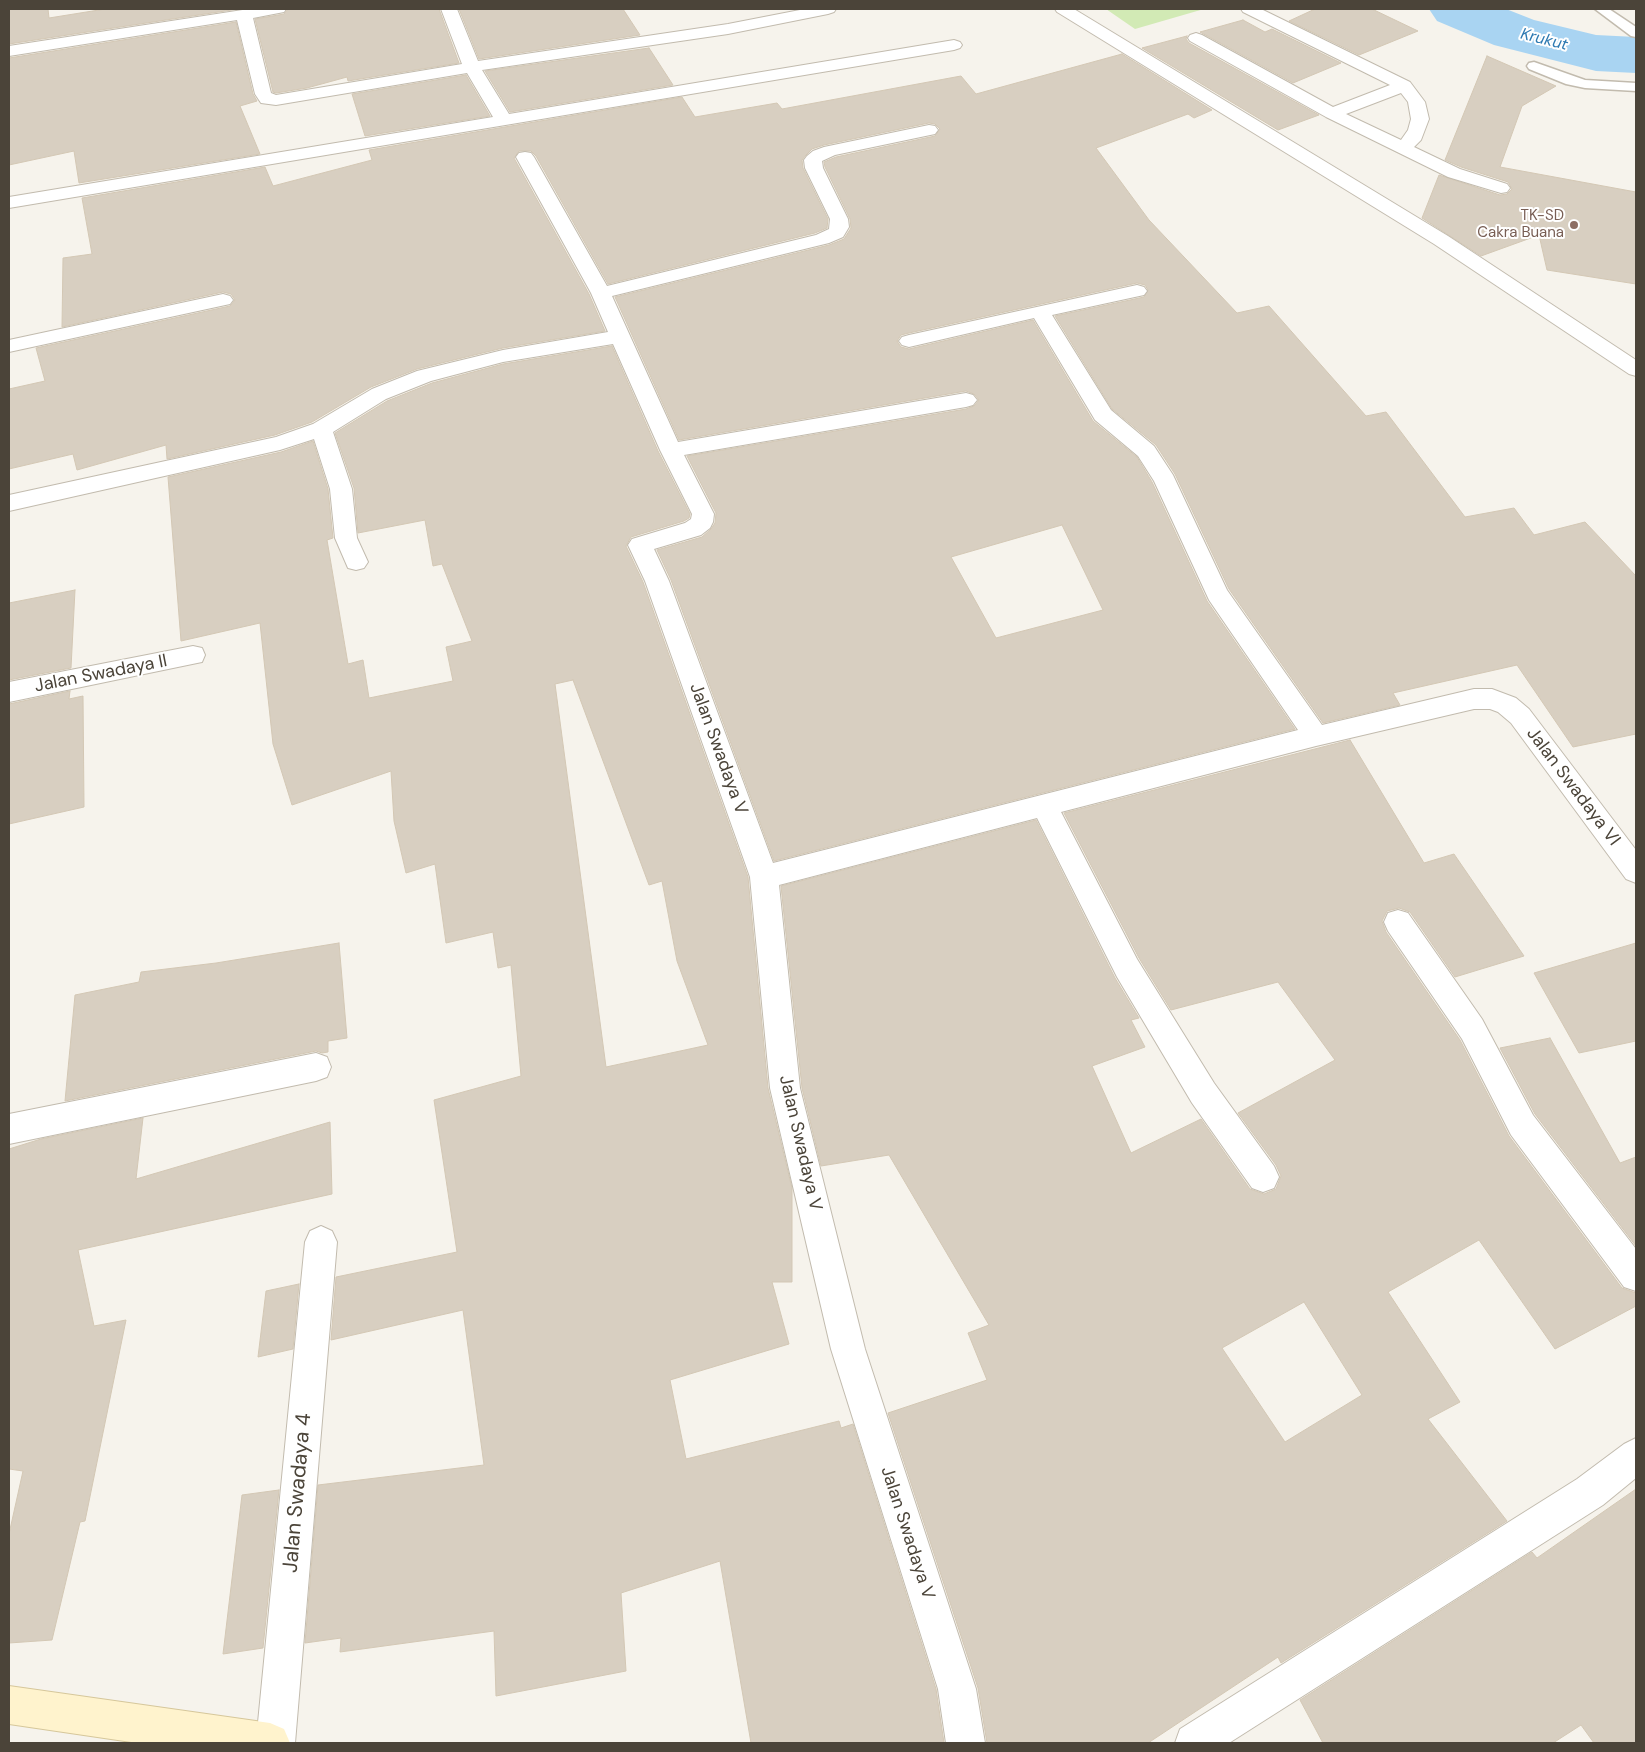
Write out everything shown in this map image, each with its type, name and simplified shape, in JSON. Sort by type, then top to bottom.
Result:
[{"type":"main road","points":[[9,1705],[270,1743]]},
{"type":"street","points":[[9,51],[278,9]]},
{"type":"street","points":[[449,9],[472,66],[504,120]]},
{"type":"street","points":[[244,15],[263,94],[267,99],[289,99],[725,22],[828,9]]},
{"type":"street","points":[[1063,9],[1441,240],[1636,369]]},
{"type":"street","points":[[1249,9],[1404,86],[1416,102],[1420,119],[1412,140],[1402,148]]},
{"type":"street","points":[[1196,38],[1332,113],[1402,148],[1454,173],[1502,188]]},
{"type":"street","points":[[9,203],[954,45]]},
{"type":"street","points":[[1332,113],[1404,86]]},
{"type":"street","points":[[601,294],[822,239],[836,233],[840,227],[839,219],[814,168],[813,160],[819,154],[830,151],[929,130]]},
{"type":"street","points":[[525,157],[562,218],[601,294],[671,450],[966,400]]},
{"type":"street","points":[[909,341],[1040,311],[1137,292]]},
{"type":"street","points":[[9,346],[223,300]]},
{"type":"street","points":[[764,877],[1316,736],[1217,594],[1165,480],[1146,451],[1103,415],[1040,311]]},
{"type":"street","points":[[9,502],[280,443],[321,429],[379,394],[424,376],[503,356],[621,336]]},
{"type":"street","points":[[321,429],[341,489],[346,538],[356,562]]},
{"type":"street","name":"Jalan Swadaya V","points":[[671,450],[703,514],[702,522],[693,529],[640,545],[657,581],[764,877],[785,1088],[848,1349],[957,1689],[966,1743]]},
{"type":"street","name":"Jalan Swadaya II","points":[[9,692],[193,655]]},
{"type":"street","name":"Jalan Swadaya VI","points":[[1316,736],[1474,699],[1492,699],[1507,705],[1520,716],[1636,871]]},
{"type":"street","points":[[1044,806],[1127,968],[1203,1093],[1263,1177]]},
{"type":"street","points":[[1398,922],[1472,1029],[1522,1124],[1636,1275]]},
{"type":"street","points":[[9,1129],[316,1067]]},
{"type":"street","name":"Jalan Swadaya 4","points":[[275,1743],[321,1242]]},
{"type":"street","points":[[1194,1743],[1590,1492],[1636,1456]]},
{"type":"lane","points":[[1601,9],[1636,33]]},
{"type":"lane","points":[[1534,66],[1571,81],[1586,84],[1636,86]]},
{"type":"green space","points":[[1106,9],[1204,9],[1135,29]]},
{"type":"building","points":[[9,9],[48,9],[49,18],[105,9],[238,9],[9,44]]},
{"type":"building","points":[[288,9],[439,9],[459,63],[348,81],[347,77],[307,88],[276,93],[273,92],[255,19],[284,14]]},
{"type":"building","points":[[459,9],[623,9],[640,35],[479,59]]},
{"type":"building","points":[[1315,9],[1372,9],[1418,31],[1359,55],[1289,21]]},
{"type":"building","points":[[1243,20],[1265,32],[1272,29],[1341,63],[1293,83],[1200,32]]},
{"type":"building","points":[[236,22],[253,94],[257,101],[240,106],[260,154],[79,183],[74,151],[9,165],[9,58]]},
{"type":"building","points":[[1187,36],[1186,39],[1189,43],[1319,115],[1278,130],[1142,48]]},
{"type":"building","points":[[649,48],[673,85],[510,112],[485,71]]},
{"type":"building","points":[[1122,54],[1212,110],[1194,118],[1188,114],[1096,148],[1149,220],[1237,313],[1269,306],[1366,416],[1386,412],[1465,517],[1514,508],[1534,535],[1585,522],[1636,576],[1636,734],[1573,747],[1517,665],[1393,693],[1400,705],[1323,723],[1229,589],[1175,474],[1156,445],[1112,409],[1055,316],[1144,297],[1148,290],[1145,285],[1137,283],[909,333],[901,335],[897,341],[901,347],[909,349],[1033,320],[1093,421],[1137,457],[1152,482],[1207,601],[1295,729],[774,861],[671,580],[657,550],[702,537],[715,523],[716,513],[687,456],[966,409],[974,406],[979,400],[974,394],[966,391],[679,440],[615,297],[829,245],[844,239],[851,228],[850,219],[824,162],[836,157],[935,136],[940,129],[935,124],[929,123],[824,145],[812,149],[806,155],[802,160],[803,168],[828,219],[827,228],[815,233],[608,284],[536,156],[531,151],[519,151],[514,158],[589,294],[605,331],[503,348],[417,369],[371,387],[312,422],[275,435],[167,459],[166,445],[77,470],[73,454],[9,469],[9,389],[45,381],[36,348],[230,306],[235,300],[231,294],[223,292],[62,327],[63,258],[92,254],[82,198],[265,167],[273,186],[372,160],[369,150],[682,97],[695,117],[777,103],[782,109],[961,76],[976,94]],"holes":[[[1062,525],[1103,610],[996,638],[951,557]]]},
{"type":"building","points":[[1487,56],[1556,86],[1522,106],[1500,167],[1636,192],[1636,284],[1547,270],[1539,235],[1481,256],[1422,218],[1439,175],[1500,195],[1507,194],[1512,189],[1508,182],[1445,160]]},
{"type":"building","points":[[466,75],[490,116],[365,136],[352,94]]},
{"type":"building","points":[[612,346],[658,451],[690,514],[689,518],[684,521],[631,537],[626,546],[643,582],[748,877],[768,1088],[792,1188],[792,1282],[772,1282],[789,1344],[670,1380],[686,1459],[839,1421],[841,1428],[853,1424],[936,1689],[944,1743],[751,1743],[720,1561],[621,1593],[626,1671],[496,1696],[494,1631],[340,1652],[341,1638],[305,1643],[318,1485],[484,1465],[463,1310],[331,1340],[336,1277],[457,1252],[434,1100],[521,1076],[511,965],[498,968],[493,932],[446,943],[435,864],[406,873],[394,821],[391,771],[292,805],[273,744],[260,623],[181,641],[168,477],[281,452],[313,441],[328,489],[333,538],[327,540],[348,664],[363,660],[369,698],[453,681],[446,647],[472,641],[442,564],[433,566],[425,520],[358,533],[354,488],[335,433],[387,401],[432,383],[503,364]],"holes":[[[573,680],[649,885],[662,881],[677,961],[708,1045],[606,1067],[555,684]]]},
{"type":"building","points":[[75,590],[71,668],[9,680],[9,603]]},
{"type":"building","points":[[70,691],[69,699],[83,696],[84,807],[9,824],[9,704]]},
{"type":"building","points":[[1350,740],[1424,863],[1454,854],[1524,956],[1455,977],[1410,912],[1399,908],[1387,911],[1382,921],[1386,932],[1460,1040],[1509,1136],[1622,1288],[1636,1293],[1636,1306],[1555,1349],[1479,1240],[1388,1292],[1460,1402],[1428,1419],[1507,1521],[1281,1663],[1278,1657],[1148,1743],[987,1743],[978,1688],[888,1413],[987,1380],[968,1333],[989,1325],[889,1155],[821,1166],[802,1088],[781,886],[1036,820],[1115,978],[1139,1018],[1131,1020],[1145,1047],[1092,1066],[1131,1153],[1201,1119],[1250,1189],[1264,1194],[1276,1189],[1281,1176],[1276,1165],[1238,1113],[1335,1060],[1278,982],[1171,1010],[1139,958],[1064,813]],"holes":[[[1304,1302],[1362,1395],[1285,1442],[1222,1348]]]},
{"type":"building","points":[[339,943],[347,1038],[328,1041],[328,1052],[316,1051],[65,1101],[75,995],[139,982],[141,972],[216,963]]},
{"type":"building","points":[[1636,943],[1636,1041],[1579,1053],[1534,973]]},
{"type":"building","points":[[1550,1038],[1620,1163],[1636,1157],[1636,1246],[1535,1114],[1500,1048]]},
{"type":"building","points":[[143,1118],[136,1179],[330,1122],[332,1194],[78,1250],[94,1326],[126,1320],[85,1521],[80,1522],[52,1640],[9,1643],[9,1534],[23,1471],[9,1469],[9,1149],[41,1139]]},
{"type":"building","points":[[299,1284],[293,1349],[258,1357],[266,1291]]},
{"type":"building","points":[[1636,1489],[1636,1743],[1594,1743],[1581,1725],[1553,1743],[1323,1743],[1300,1700],[1532,1552],[1537,1558]]},
{"type":"building","points":[[279,1490],[263,1648],[223,1654],[242,1495]]},
{"type":"waterway","name":"Krukut","points":[[1457,9],[1514,33],[1596,53],[1636,55]]},
{"type":"place","name":"TK-SD Cakra Buana","points":[[1574,225]]}]
